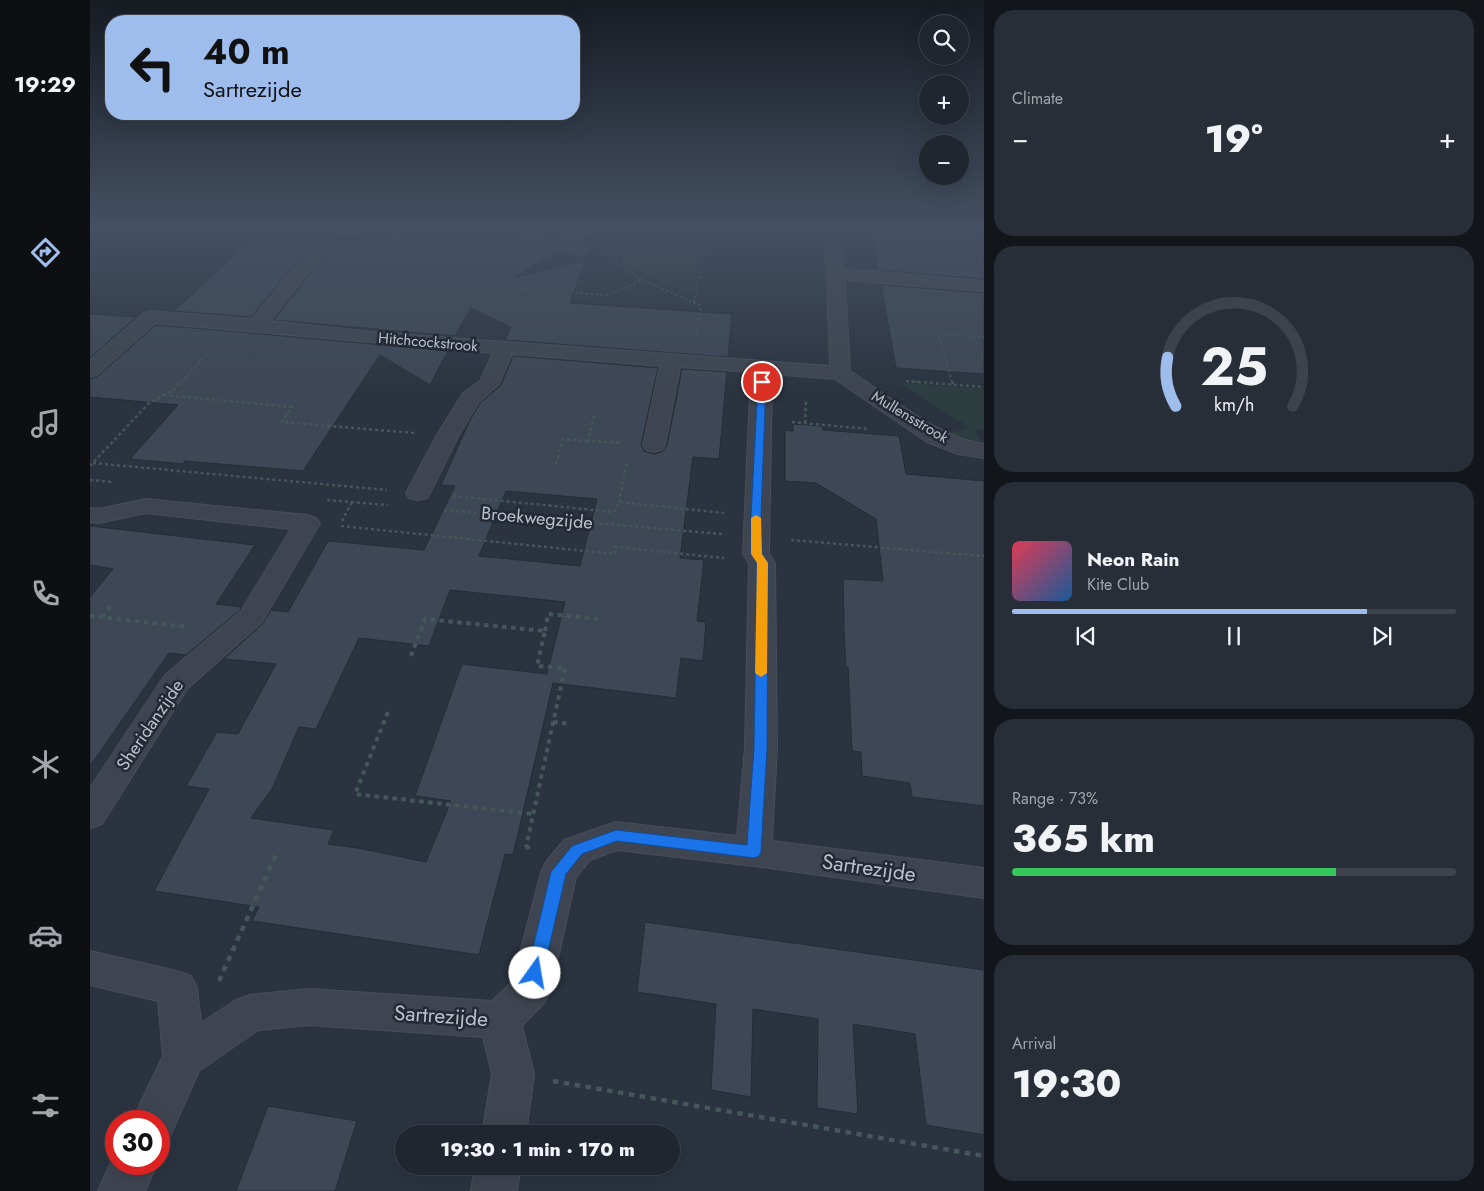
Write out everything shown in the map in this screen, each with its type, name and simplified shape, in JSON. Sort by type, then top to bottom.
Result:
[{"type":"street","points":[[257,325],[292,283]]},
{"type":"street","points":[[837,283],[842,375]]},
{"type":"street","points":[[952,283],[984,286]]},
{"type":"street","name":"Hitchcockstrook","points":[[90,370],[151,317],[257,325],[372,338],[842,375]]},
{"type":"street","points":[[418,493],[448,435],[471,398],[489,384],[505,349]]},
{"type":"street","points":[[654,445],[681,362]]},
{"type":"street","points":[[754,852],[761,748],[759,550],[761,368]]},
{"type":"street","name":"Mullensstrook","points":[[842,375],[935,437],[966,449],[984,451]]},
{"type":"street","points":[[90,515],[99,516],[146,506],[315,511]]},
{"type":"street","name":"Sheridanzijde","points":[[90,815],[176,682],[252,616],[315,511]]},
{"type":"street","name":"Sartrezijde","points":[[184,1058],[250,1013],[309,1007],[500,1020],[531,990],[559,872],[577,850],[616,836],[754,852],[984,884]]},
{"type":"street","points":[[90,968],[177,988],[184,1058],[159,1110]]},
{"type":"street","points":[[500,1020],[513,1074],[505,1125]]},
{"type":"street","points":[[121,1191],[129,1175]]},
{"type":"street","points":[[494,1191],[497,1175]]},
{"type":"path","points":[[372,338],[404,283]]},
{"type":"path","points":[[413,283],[609,295],[637,283]]},
{"type":"path","points":[[649,283],[701,306],[681,362]]},
{"type":"path","points":[[694,303],[698,283]]},
{"type":"path","points":[[90,466],[149,403],[173,390],[230,330],[257,325]]},
{"type":"path","points":[[953,384],[938,334],[984,337]]},
{"type":"path","points":[[842,375],[984,387]]},
{"type":"path","points":[[164,395],[292,407],[282,422],[448,435]]},
{"type":"path","points":[[588,441],[594,416]]},
{"type":"path","points":[[761,420],[870,430]]},
{"type":"path","points":[[556,464],[563,439],[654,445]]},
{"type":"path","points":[[619,502],[631,444]]},
{"type":"path","points":[[90,480],[119,483]]},
{"type":"path","points":[[315,511],[391,506]]},
{"type":"path","name":"Broekwegzijde","points":[[439,510],[759,550],[984,556]]},
{"type":"path","points":[[340,525],[615,554],[616,547],[759,550]]},
{"type":"path","points":[[102,617],[113,603]]},
{"type":"path","points":[[559,872],[526,847],[565,668],[537,666],[548,614],[600,619]]},
{"type":"path","points":[[90,616],[233,632]]},
{"type":"path","points":[[411,656],[425,619],[545,631]]},
{"type":"path","points":[[388,712],[355,794],[533,814]]},
{"type":"path","points":[[553,722],[570,724]]},
{"type":"path","points":[[217,985],[278,850]]},
{"type":"path","points":[[513,1074],[984,1156]]},
{"type":"shaded area","points":[[664,283],[694,283],[692,294]]},
{"type":"shaded area","points":[[901,384],[984,389],[984,429],[976,429],[980,442],[964,440],[949,433],[970,428]]},
{"type":"building","points":[[205,283],[280,283],[251,317],[174,311]]},
{"type":"building","points":[[303,283],[577,283],[570,303],[732,314],[728,357],[505,340],[511,327],[471,308],[455,336],[274,320]]},
{"type":"building","points":[[881,285],[984,293],[984,374],[896,368]]},
{"type":"building","points":[[90,314],[136,317],[90,358]]},
{"type":"building","points":[[156,325],[448,351],[430,385],[380,355],[303,471],[184,461],[184,464],[130,459],[178,405],[90,397],[90,379],[98,376]]},
{"type":"building","points":[[513,356],[658,368],[641,445],[644,451],[654,454],[662,452],[667,445],[682,369],[727,372],[719,459],[693,457],[680,558],[704,560],[697,621],[706,622],[703,661],[681,658],[676,698],[553,683],[513,855],[505,854],[479,955],[252,921],[259,907],[154,891],[209,789],[186,786],[217,732],[238,734],[276,664],[224,659],[263,623],[271,610],[288,612],[328,541],[424,550],[455,486],[441,485],[469,422],[480,403],[501,385]],"holes":[[[506,491],[597,499],[580,566],[479,556]],[[450,590],[565,602],[547,674],[462,664],[415,796],[451,801],[426,862],[328,844],[334,830],[251,818],[272,789],[299,727],[316,729],[359,638],[429,646]]]},
{"type":"building","points":[[793,424],[822,426],[823,430],[899,436],[906,474],[984,481],[984,806],[912,797],[910,783],[862,776],[861,752],[852,751],[848,667],[846,667],[844,630],[843,579],[883,581],[876,519],[816,483],[785,481],[785,430],[793,431]]},
{"type":"building","points":[[90,526],[255,545],[216,604],[241,607],[240,610],[186,655],[169,653],[90,766],[90,597],[113,569],[90,565]]},
{"type":"building","points":[[645,922],[984,970],[984,1135],[926,1125],[915,1034],[853,1024],[858,1114],[817,1108],[818,1019],[753,1009],[751,1097],[711,1090],[716,1004],[637,992]]},
{"type":"building","points":[[268,1106],[357,1121],[335,1191],[236,1191]]},
{"type":"slow traffic","points":[[756,518],[756,554],[762,563],[761,673]]},
{"type":"route","points":[[535,973],[559,872],[577,850],[616,836],[754,852],[761,748],[762,563],[756,554],[756,516],[762,382]]}]
